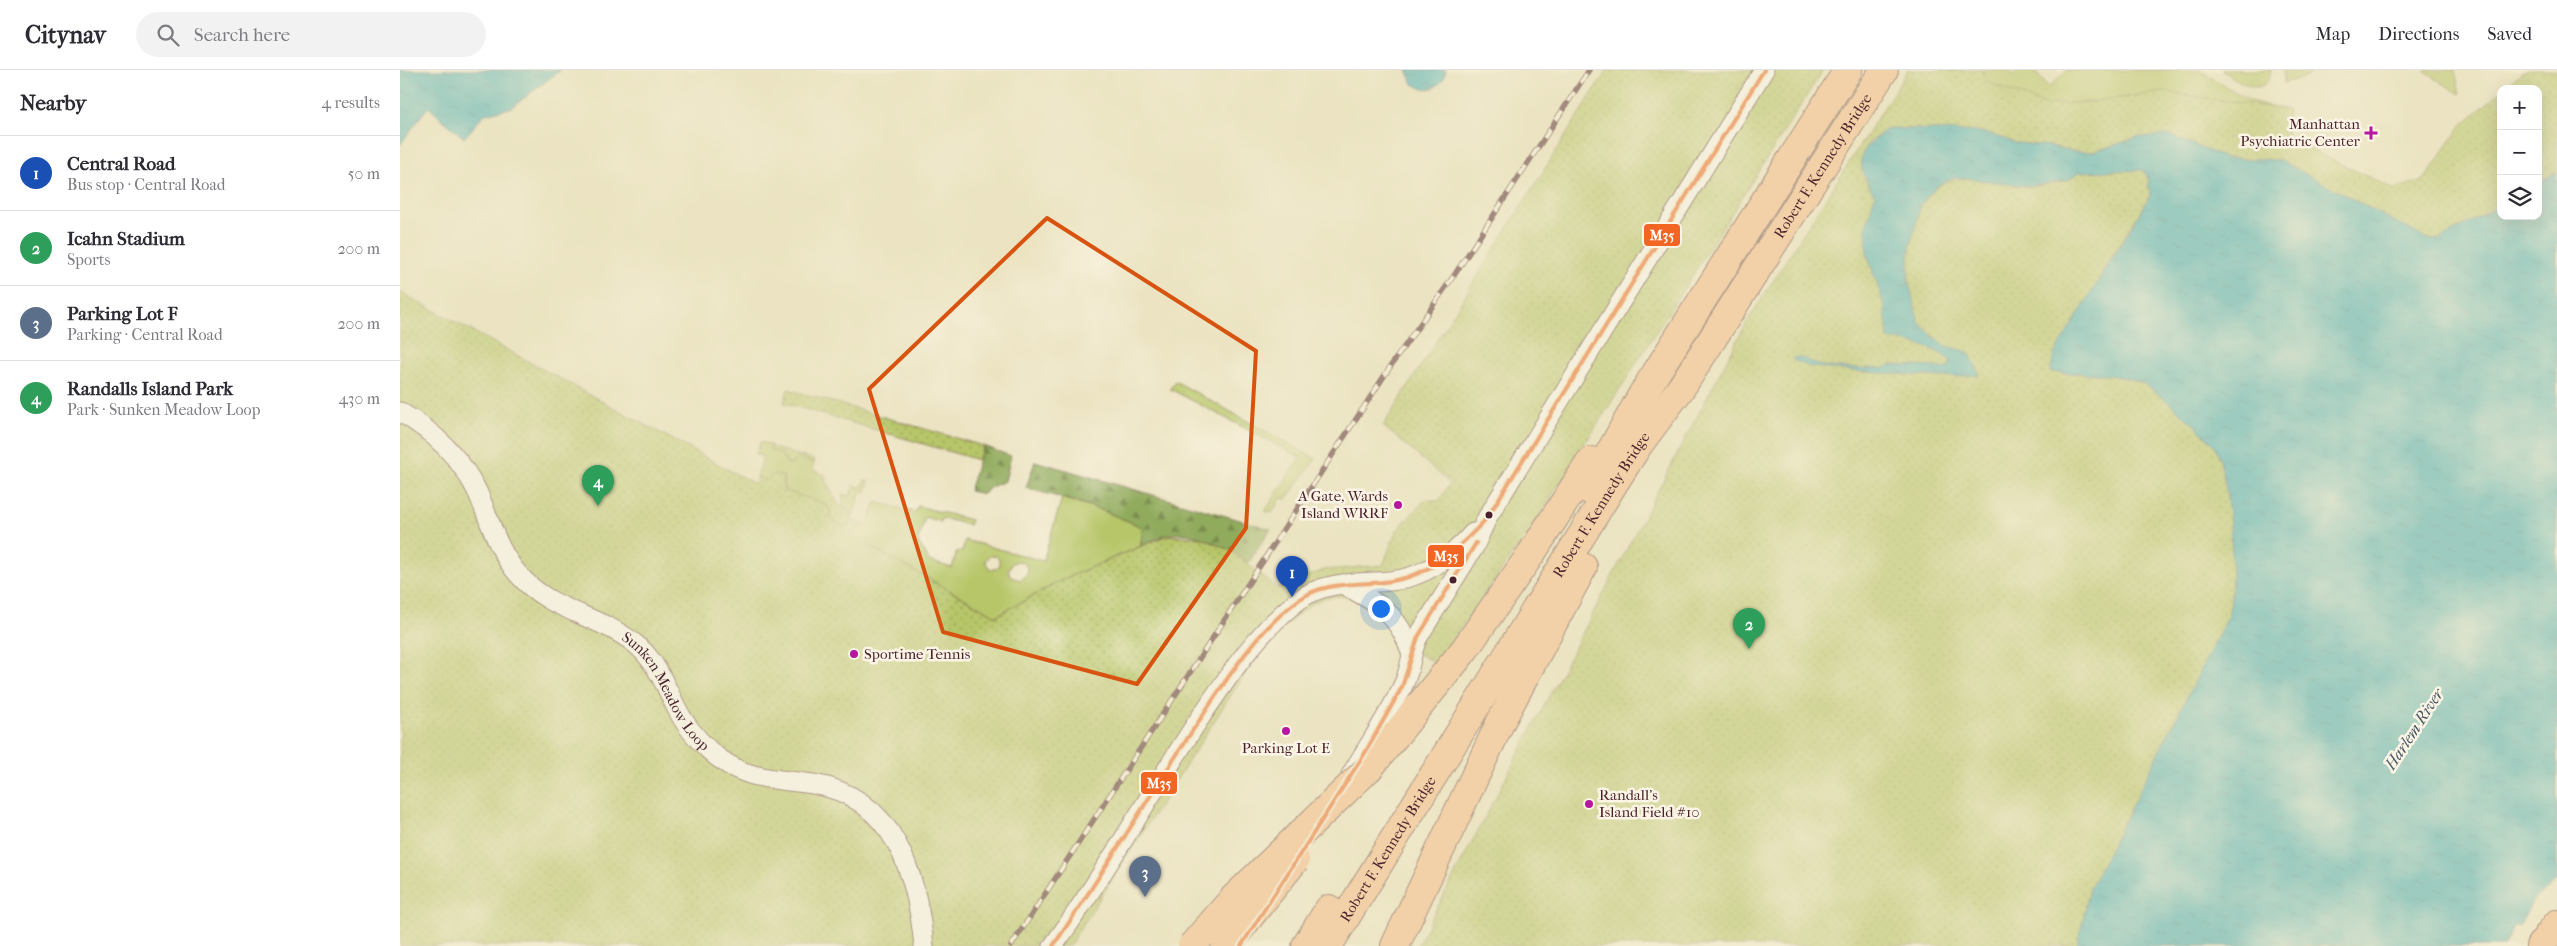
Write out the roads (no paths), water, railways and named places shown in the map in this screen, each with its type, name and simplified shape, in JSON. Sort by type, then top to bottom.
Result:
[{"type":"highway","name":"Robert F. Kennedy Bridge","points":[[1306,946],[1596,480],[1642,395],[1848,70]]},
{"type":"highway","name":"Robert F. Kennedy Bridge","points":[[1328,946],[1639,444],[1681,388],[1884,70]]},
{"type":"highway","points":[[1395,946],[1522,680],[1604,528],[1650,451],[1681,388]]},
{"type":"highway","points":[[1226,946],[1465,649],[1531,554],[1582,472],[1642,395]]},
{"type":"highway","points":[[1192,946],[1234,899],[1370,768]]},
{"type":"highway","points":[[2540,946],[2557,924]]},
{"type":"street","points":[[1241,946],[1350,777],[1378,729],[1406,679],[1411,652],[1474,547],[1487,518],[1764,70]]},
{"type":"street","name":"Sunken Meadow Loop","points":[[400,412],[437,438],[464,468],[477,491],[506,558],[526,584],[549,602],[608,627],[642,650],[660,673],[689,729],[710,751],[736,769],[761,778],[814,784],[837,791],[862,804],[874,814],[886,827],[907,860],[924,946]]},
{"type":"street","points":[[1053,946],[1162,774],[1251,645],[1301,598],[1313,592],[1342,584],[1392,581],[1420,572],[1456,551],[1487,518]]},
{"type":"street","points":[[1342,584],[1387,610],[1400,627],[1411,652]]},
{"type":"water","points":[[400,70],[561,70],[511,108],[485,114],[464,138],[428,107],[400,145]]},
{"type":"water","points":[[1407,70],[1446,70],[1442,81],[1438,85],[1434,88],[1424,89],[1413,84]]},
{"type":"water","name":"Harlem River","points":[[1888,128],[1983,132],[2016,143],[2092,152],[2139,137],[2170,135],[2225,158],[2280,160],[2427,239],[2439,240],[2497,206],[2497,220],[2542,220],[2542,181],[2557,172],[2557,882],[2533,900],[2519,927],[2514,925],[2504,946],[2077,946],[2090,888],[2228,616],[2231,601],[2232,557],[2225,481],[2220,461],[2211,441],[2170,404],[2144,384],[2111,375],[2050,372],[2054,354],[2150,196],[2148,177],[2142,170],[2079,172],[2069,180],[2029,186],[1956,177],[1937,186],[1921,204],[1910,247],[1908,280],[1919,323],[1943,345],[1969,352],[1980,375],[1943,377],[1851,371],[1811,367],[1793,360],[1793,358],[1801,358],[1827,367],[1844,368],[1886,368],[1890,365],[1947,369],[1951,361],[1929,348],[1888,339],[1885,308],[1867,253],[1866,227],[1875,195],[1861,165],[1864,151]]},
{"type":"railway","points":[[1011,946],[1392,364],[1455,274],[1589,70]]},
{"type":"place","name":"Manhattan Psychiatric Center","points":[[2371,133]]},
{"type":"place","name":"A Gate, Wards Island WRRF","points":[[1398,505]]},
{"type":"place","name":"Randalls Island Park","points":[[598,506]]},
{"type":"place","name":"Central Road","points":[[1292,597]]},
{"type":"place","name":"Icahn Stadium","points":[[1749,649]]},
{"type":"place","name":"Sportime Tennis","points":[[854,654]]},
{"type":"place","name":"Parking Lot E","points":[[1286,731]]},
{"type":"place","name":"Randall's Island Field #10","points":[[1589,804]]},
{"type":"place","name":"Parking Lot F","points":[[1145,897]]}]
